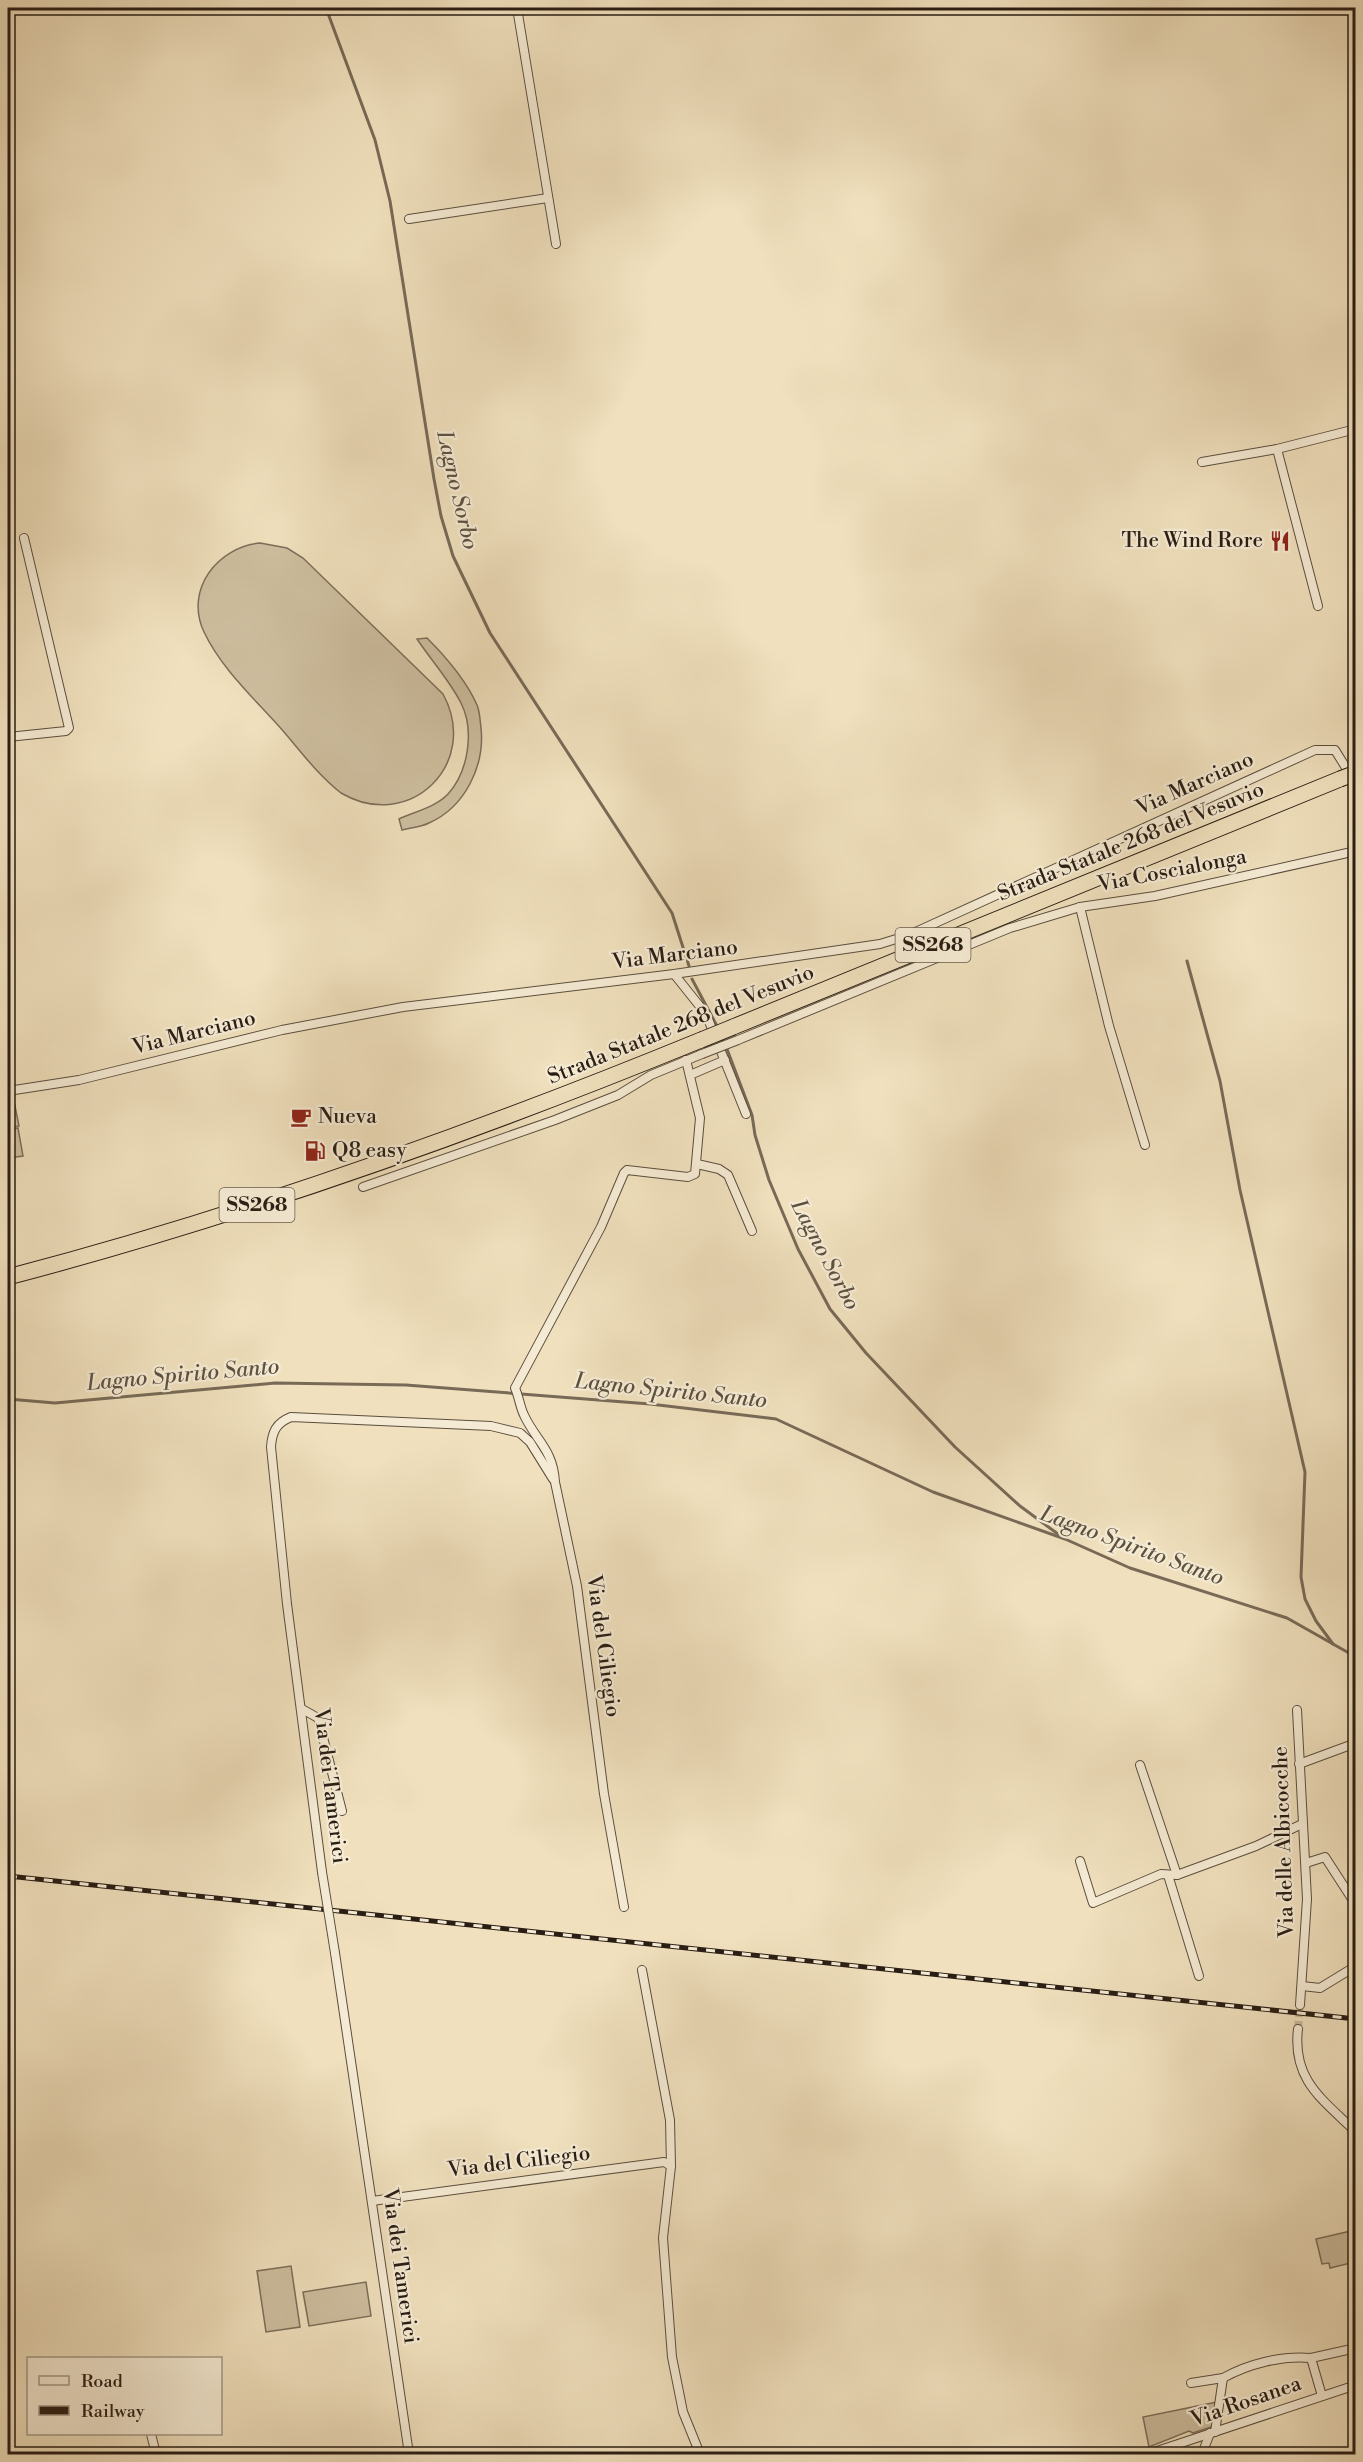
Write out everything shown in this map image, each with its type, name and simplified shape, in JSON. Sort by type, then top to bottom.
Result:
[{"type":"highway","name":"Strada Statale 268 del Vesuvio","points":[[8,1277],[188,1226],[312,1187],[702,1047],[1162,851],[1356,773]]},
{"type":"street","points":[[517,8],[556,244]]},
{"type":"street","points":[[409,219],[548,198]]},
{"type":"street","points":[[1202,462],[1277,450],[1356,429]]},
{"type":"street","points":[[1277,450],[1318,606]]},
{"type":"street","points":[[8,737],[66,731],[69,728],[24,538]]},
{"type":"street","name":"Via Marciano","points":[[8,1091],[79,1080],[282,1030],[403,1007],[674,974],[880,944],[909,935],[1315,750],[1335,750],[1356,784]]},
{"type":"street","name":"Via Coscialonga","points":[[736,1034],[1010,928],[1080,907],[1155,896],[1356,851]]},
{"type":"street","points":[[1080,907],[1109,1026],[1145,1144]]},
{"type":"street","points":[[674,974],[706,1014],[746,1114]]},
{"type":"street","points":[[363,1187],[555,1120],[618,1095],[651,1075],[686,1060],[702,1047]]},
{"type":"street","points":[[686,1060],[700,1118],[697,1164],[719,1169],[728,1175],[752,1231]]},
{"type":"street","points":[[690,1076],[725,1060]]},
{"type":"street","name":"Via del Ciliegio","points":[[624,1907],[604,1794],[578,1586],[555,1482],[554,1465],[547,1448],[523,1413],[515,1388],[601,1227],[624,1173],[627,1170],[693,1176],[697,1164]]},
{"type":"street","name":"Via dei Tamerici","points":[[410,2454],[322,1872],[287,1604],[271,1447],[278,1425],[291,1416],[491,1426],[520,1432],[530,1442],[555,1482]]},
{"type":"street","points":[[302,1709],[318,1718],[342,1811]]},
{"type":"street","name":"Via delle Albicocche","points":[[1297,1710],[1306,1863],[1307,1935],[1300,2005]]},
{"type":"street","points":[[1299,1764],[1356,1743]]},
{"type":"street","points":[[1140,1766],[1199,1976]]},
{"type":"street","points":[[1080,1861],[1093,1903],[1161,1874],[1172,1875],[1256,1846],[1302,1824]]},
{"type":"street","points":[[1306,1863],[1325,1857],[1356,1905]]},
{"type":"street","points":[[1302,1986],[1320,1988],[1356,1966]]},
{"type":"street","points":[[642,1970],[670,2120],[671,2166],[663,2238],[672,2357],[683,2412],[700,2454]]},
{"type":"street","points":[[1298,2029],[1296,2046],[1299,2066],[1320,2097],[1356,2132]]},
{"type":"street","name":"Via del Ciliegio","points":[[372,2201],[652,2163],[664,2162],[671,2166]]},
{"type":"street","points":[[1191,2383],[1223,2378],[1239,2369],[1296,2356],[1311,2358],[1356,2348]]},
{"type":"street","points":[[1311,2358],[1322,2396]]},
{"type":"street","points":[[1202,2454],[1213,2433],[1223,2378]]},
{"type":"street","name":"Via Rosanea","points":[[1148,2454],[1356,2385]]},
{"type":"street","points":[[151,2435],[156,2454]]},
{"type":"shaded area","points":[[260,543],[287,548],[303,558],[443,694],[452,720],[453,745],[445,767],[432,785],[413,798],[391,804],[366,803],[341,793],[318,772],[241,685],[211,646],[199,616],[198,601],[202,586],[209,573],[231,553],[245,546]]},
{"type":"shaded area","points":[[427,638],[455,670],[477,705],[481,728],[480,757],[470,784],[453,807],[429,823],[402,830],[399,819],[431,806],[448,794],[455,785],[465,763],[467,751],[468,726],[465,714],[451,687],[417,639]]},
{"type":"shaded area","points":[[14,1101],[19,1126],[8,1128],[8,1102]]},
{"type":"shaded area","points":[[18,1128],[23,1156],[8,1158],[8,1130]]},
{"type":"shaded area","points":[[1355,2230],[1355,2262],[1330,2268],[1329,2263],[1322,2264],[1316,2239]]},
{"type":"shaded area","points":[[291,2266],[300,2327],[266,2332],[257,2271]]},
{"type":"shaded area","points":[[366,2282],[371,2316],[309,2326],[303,2292]]},
{"type":"shaded area","points":[[1217,2402],[1214,2426],[1193,2433],[1189,2431],[1149,2447],[1143,2417]]},
{"type":"waterway","name":"Lagno Sorbo","points":[[326,8],[375,140],[390,201],[434,479],[441,516],[453,556],[490,633],[672,913],[689,966]]},
{"type":"waterway","points":[[1187,961],[1220,1081],[1240,1190],[1305,1472],[1301,1577],[1305,1599],[1316,1621],[1333,1644]]},
{"type":"waterway","name":"Lagno Sorbo","points":[[692,979],[718,1028]]},
{"type":"waterway","name":"Lagno Sorbo","points":[[722,1036],[752,1115],[755,1135],[769,1180],[798,1249],[830,1309],[866,1353],[955,1447],[1020,1506],[1062,1537]]},
{"type":"waterway","name":"Lagno Spirito Santo","points":[[8,1399],[55,1403],[275,1383],[406,1385],[650,1404],[776,1419],[933,1492],[1065,1539],[1130,1568],[1287,1618],[1356,1657]]},
{"type":"tunnel","points":[[1298,2029],[1300,2005]]},
{"type":"railway","points":[[8,1876],[1356,2019]]},
{"type":"place","name":"The Wind Rore","points":[[1280,541]]},
{"type":"place","name":"Nueva","points":[[301,1117]]},
{"type":"place","name":"Q8 easy","points":[[315,1151]]}]
